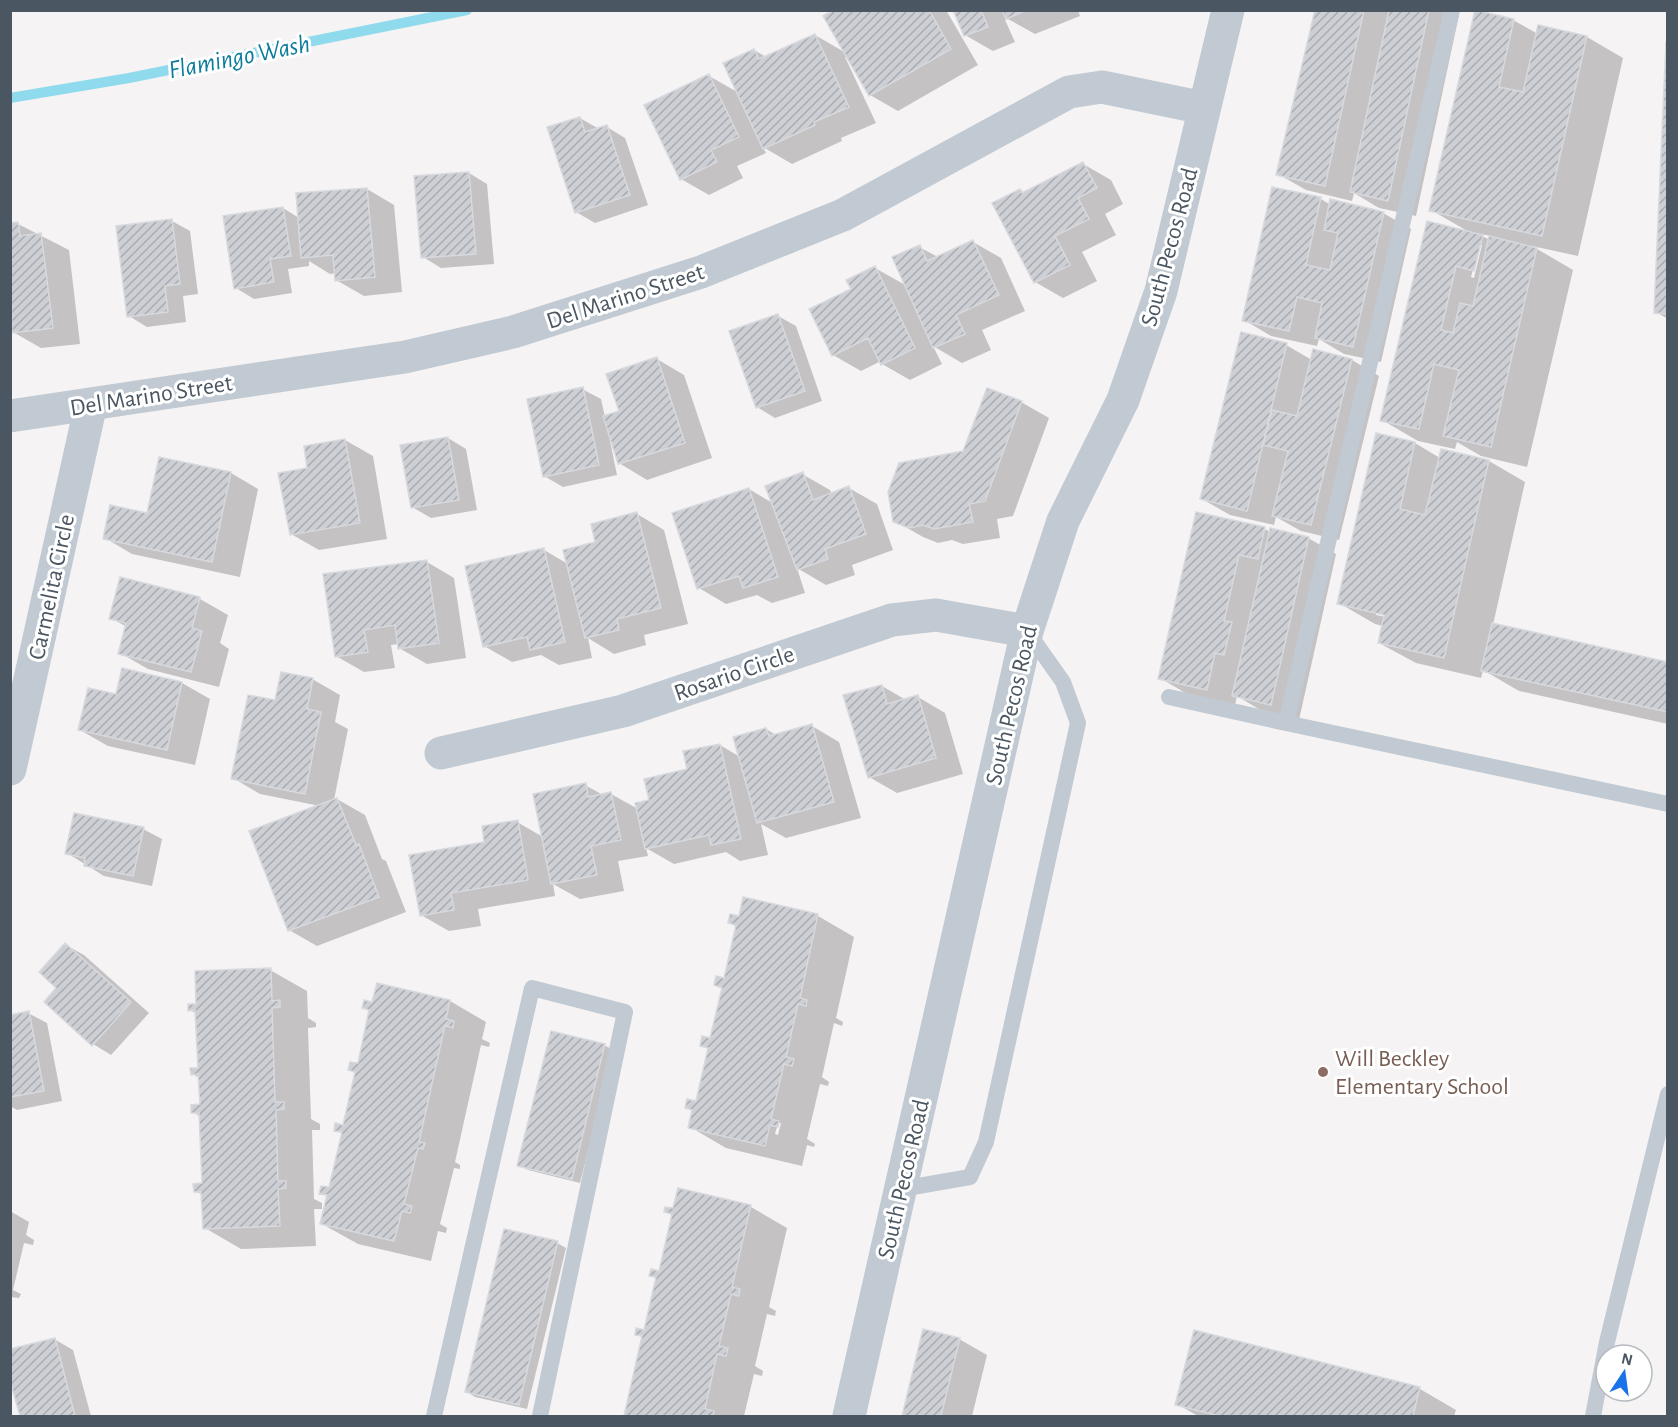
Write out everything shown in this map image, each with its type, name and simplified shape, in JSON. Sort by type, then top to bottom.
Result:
[{"type":"street","name":"South Pecos Road","points":[[849,1416],[1027,631],[1064,521],[1123,400],[1161,291],[1228,10]]},
{"type":"street","name":"Del Marino Street","points":[[10,416],[405,357],[513,332],[701,272],[843,214],[1069,92],[1102,87],[1204,108]]},
{"type":"street","name":"Carmelita Circle","points":[[10,769],[91,404]]},
{"type":"street","name":"Rosario Circle","points":[[441,753],[623,711],[892,620],[936,615],[1027,631]]},
{"type":"lane","points":[[1286,723],[1452,10]]},
{"type":"lane","points":[[901,1189],[970,1178],[987,1142],[1078,723],[1063,682],[1027,631]]},
{"type":"lane","points":[[1169,697],[1668,804]]},
{"type":"lane","points":[[434,1416],[532,988],[625,1012],[540,1416]]},
{"type":"lane","points":[[1593,1416],[1607,1342],[1668,1094]]},
{"type":"building","points":[[833,10],[929,10],[951,49],[869,96],[823,16]]},
{"type":"building","points":[[953,10],[981,10],[988,27],[964,36]]},
{"type":"building","points":[[1002,10],[1027,10],[1006,19]]},
{"type":"building","points":[[1315,10],[1364,10],[1325,186],[1276,175]]},
{"type":"building","points":[[1389,10],[1429,10],[1388,201],[1350,192]]},
{"type":"building","points":[[1475,10],[1514,19],[1499,87],[1523,92],[1538,25],[1587,36],[1542,236],[1429,211]]},
{"type":"building","points":[[815,34],[849,107],[814,122],[815,125],[763,149],[723,63],[754,49],[759,59]]},
{"type":"building","points":[[1666,42],[1668,42],[1668,314],[1654,313]]},
{"type":"building","points":[[709,74],[739,137],[711,150],[717,162],[680,180],[644,105]]},
{"type":"building","points":[[580,117],[585,132],[607,125],[630,195],[575,213],[547,127]]},
{"type":"building","points":[[1083,162],[1097,188],[1078,198],[1089,219],[1055,236],[1070,265],[1034,283],[992,203],[1020,189],[1022,193]]},
{"type":"building","points":[[469,172],[476,254],[421,258],[414,176]]},
{"type":"building","points":[[1272,187],[1321,197],[1306,265],[1330,270],[1338,233],[1324,230],[1330,199],[1384,212],[1353,347],[1315,338],[1322,303],[1297,297],[1289,331],[1242,321]]},
{"type":"building","points":[[367,188],[375,277],[335,281],[333,255],[301,258],[296,193]]},
{"type":"building","points":[[283,207],[291,256],[270,259],[274,282],[234,289],[223,216]]},
{"type":"building","points":[[172,219],[180,284],[165,286],[168,312],[127,317],[116,226]]},
{"type":"building","points":[[1427,221],[1483,235],[1474,271],[1456,266],[1441,330],[1453,333],[1460,303],[1473,306],[1489,236],[1537,248],[1491,447],[1443,436],[1459,370],[1434,364],[1419,429],[1380,421]]},
{"type":"building","points":[[18,222],[20,236],[41,233],[53,328],[12,333],[10,223]]},
{"type":"building","points":[[973,240],[999,295],[956,315],[965,334],[933,348],[892,257],[920,245],[927,261]]},
{"type":"building","points":[[875,266],[915,348],[881,365],[868,338],[832,356],[809,309],[851,289],[846,280]]},
{"type":"building","points":[[778,314],[805,391],[756,408],[729,331]]},
{"type":"building","points":[[1241,332],[1287,343],[1247,511],[1200,499]]},
{"type":"building","points":[[1313,349],[1352,359],[1311,525],[1272,516],[1288,451],[1263,445],[1272,410],[1297,416]]},
{"type":"building","points":[[657,357],[685,443],[618,464],[603,416],[619,411],[606,374]]},
{"type":"building","points":[[583,387],[599,465],[543,477],[527,399]]},
{"type":"building","points":[[987,388],[1022,401],[985,501],[969,504],[973,522],[934,529],[923,525],[909,528],[893,522],[888,492],[899,463],[963,451]]},
{"type":"building","points":[[1376,433],[1415,442],[1400,509],[1425,515],[1441,449],[1489,460],[1444,658],[1378,643],[1384,615],[1337,604]]},
{"type":"building","points":[[448,437],[459,500],[411,508],[400,445]]},
{"type":"building","points":[[345,439],[360,523],[290,535],[278,473],[307,468],[304,446]]},
{"type":"building","points":[[159,457],[231,472],[212,562],[103,539],[110,505],[147,513]]},
{"type":"building","points":[[803,472],[813,500],[849,486],[866,534],[825,549],[828,559],[797,570],[765,486]]},
{"type":"building","points":[[749,488],[778,577],[743,588],[739,576],[697,589],[672,513]]},
{"type":"building","points":[[637,512],[661,608],[617,619],[619,630],[585,638],[563,550],[595,542],[591,524]]},
{"type":"building","points":[[1196,512],[1265,527],[1258,559],[1239,555],[1224,621],[1232,622],[1224,655],[1215,653],[1207,690],[1158,679]]},
{"type":"building","points":[[1270,528],[1309,537],[1271,705],[1232,696]]},
{"type":"building","points":[[544,548],[565,642],[530,650],[527,637],[483,647],[465,566]]},
{"type":"building","points":[[427,560],[439,643],[398,649],[395,625],[364,630],[368,652],[335,657],[323,574]]},
{"type":"building","points":[[120,577],[200,597],[192,628],[202,631],[191,672],[118,654],[126,623],[109,619]]},
{"type":"building","points":[[1492,623],[1668,662],[1668,712],[1481,671]]},
{"type":"building","points":[[122,668],[182,682],[167,750],[78,730],[88,688],[116,694]]},
{"type":"building","points":[[281,672],[313,678],[307,709],[321,712],[305,794],[231,779],[248,695],[275,700]]},
{"type":"building","points":[[882,685],[887,704],[918,695],[936,758],[868,778],[843,695]]},
{"type":"building","points":[[812,724],[834,802],[757,823],[733,737],[766,728],[769,736]]},
{"type":"building","points":[[720,744],[741,839],[711,845],[709,835],[645,849],[635,803],[649,800],[644,779],[687,769],[683,751]]},
{"type":"building","points":[[586,783],[588,797],[611,792],[621,840],[591,846],[597,875],[551,884],[533,794]]},
{"type":"building","points":[[337,798],[356,845],[359,844],[379,897],[288,931],[249,831]]},
{"type":"building","points":[[74,813],[144,827],[133,876],[84,866],[85,858],[65,854]]},
{"type":"building","points":[[518,820],[528,880],[451,893],[454,910],[420,916],[409,855],[484,842],[482,826]]},
{"type":"building","points":[[743,897],[818,914],[800,998],[807,1000],[806,1006],[798,1004],[786,1057],[794,1059],[792,1066],[784,1064],[771,1119],[779,1121],[778,1127],[770,1125],[765,1146],[688,1128],[692,1110],[685,1108],[687,1099],[696,1101],[708,1048],[700,1046],[702,1036],[710,1038],[722,988],[714,985],[716,976],[724,978],[736,925],[728,923],[730,914],[739,916]]},
{"type":"building","points":[[65,943],[131,1002],[92,1046],[44,1002],[56,988],[39,972]]},
{"type":"building","points":[[271,968],[272,1001],[280,1000],[280,1007],[272,1008],[275,1102],[284,1102],[284,1109],[276,1110],[278,1181],[286,1181],[286,1188],[278,1189],[280,1226],[203,1229],[201,1192],[194,1192],[193,1184],[202,1183],[199,1113],[191,1113],[191,1105],[200,1104],[198,1074],[191,1075],[190,1068],[198,1068],[195,1010],[188,1011],[188,1004],[196,1004],[195,971]]},
{"type":"building","points":[[377,983],[450,1000],[446,1019],[454,1021],[453,1028],[445,1025],[419,1142],[425,1143],[423,1149],[418,1148],[404,1204],[412,1206],[410,1213],[402,1211],[394,1241],[320,1224],[327,1195],[319,1194],[321,1186],[329,1187],[342,1132],[334,1131],[335,1123],[343,1125],[355,1072],[348,1070],[350,1062],[358,1063],[369,1010],[362,1008],[364,1000],[372,1002]]},
{"type":"building","points":[[29,1011],[44,1091],[10,1097],[10,1015]]},
{"type":"building","points":[[551,1031],[605,1044],[572,1179],[517,1166]]},
{"type":"building","points":[[678,1188],[751,1205],[732,1287],[740,1289],[739,1296],[731,1294],[719,1346],[728,1348],[726,1356],[717,1354],[705,1409],[714,1411],[713,1416],[624,1416],[642,1336],[635,1335],[636,1328],[644,1330],[656,1277],[649,1276],[651,1269],[659,1271],[672,1214],[664,1212],[665,1207],[673,1208]]},
{"type":"building","points":[[504,1229],[558,1241],[519,1405],[465,1392]]},
{"type":"building","points":[[923,1329],[960,1338],[941,1416],[902,1416]]},
{"type":"building","points":[[1194,1330],[1420,1387],[1413,1416],[1220,1416],[1175,1405]]},
{"type":"building","points":[[55,1338],[75,1416],[20,1416],[10,1381],[10,1349]]},
{"type":"waterway","name":"Flamingo Wash","points":[[10,98],[129,78],[467,10]]},
{"type":"place","name":"Will Beckley Elementary School","points":[[1323,1072]]}]
